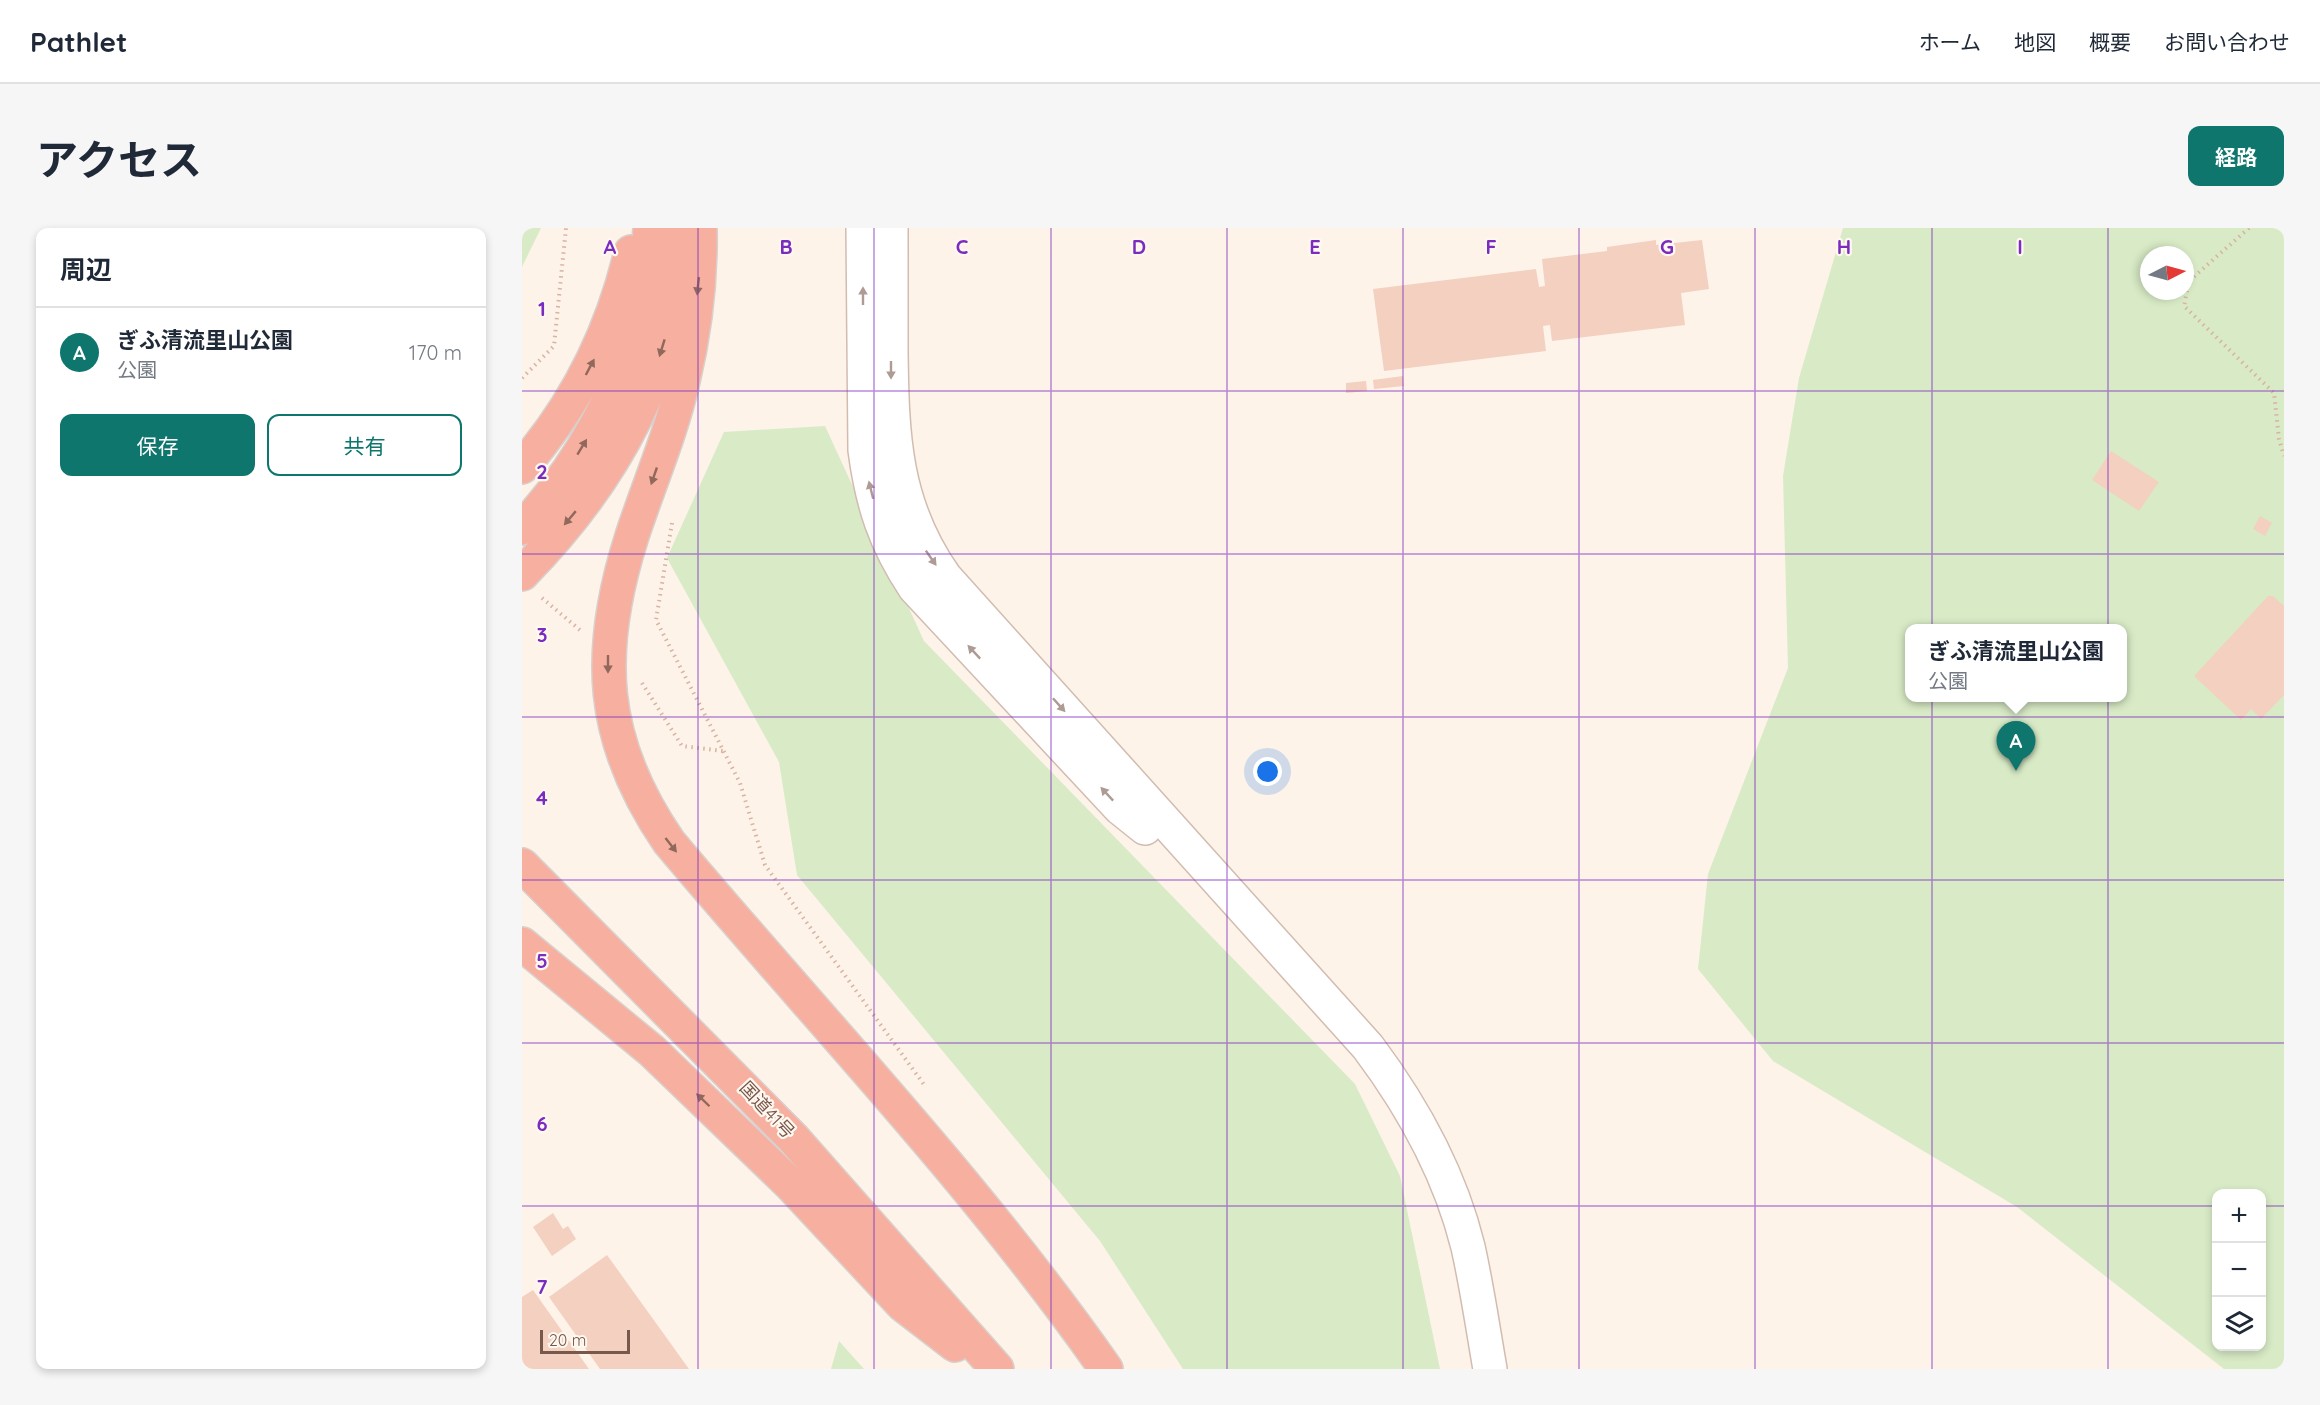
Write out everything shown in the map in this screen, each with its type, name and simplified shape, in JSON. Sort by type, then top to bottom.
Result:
[{"type":"highway","points":[[522,467],[563,415],[609,328],[621,294],[636,228]]},
{"type":"highway","points":[[522,528],[579,454],[618,379],[633,340],[643,303],[650,228]]},
{"type":"highway","points":[[527,582],[590,494],[625,439],[649,389],[665,341],[676,275],[679,228]]},
{"type":"highway","points":[[700,228],[699,279],[683,381],[632,537],[612,622],[608,661],[609,700],[618,741],[631,778],[648,812],[669,842],[867,1069],[976,1200],[1039,1276],[1106,1369]]},
{"type":"highway","name":"国道41号","points":[[522,866],[785,1130],[997,1369]]},
{"type":"highway","name":"国道41号","points":[[522,885],[723,1089],[965,1357]]},
{"type":"highway","points":[[522,944],[652,1051],[790,1184],[903,1305],[965,1357]]},
{"type":"street","points":[[863,228],[866,450],[870,485],[894,556],[915,588],[1120,808],[1233,899]]},
{"type":"street","points":[[891,228],[891,416],[902,488],[925,549],[945,578],[1368,1047],[1396,1084],[1438,1162],[1467,1246],[1490,1369]]},
{"type":"path","points":[[522,378],[554,346],[566,228]]},
{"type":"path","points":[[2249,228],[2189,281],[2184,306],[2274,393],[2279,439],[2284,456]]},
{"type":"path","points":[[673,517],[656,620],[740,783],[765,865],[926,1087]]},
{"type":"path","points":[[527,582],[584,633]]},
{"type":"path","points":[[640,680],[682,746],[723,751]]},
{"type":"green space","points":[[522,228],[541,228],[522,267]]},
{"type":"green space","points":[[1843,228],[2284,228],[2284,1369],[2224,1369],[2017,1207],[1773,1061],[1698,969],[1708,874],[1788,668],[1783,476],[1799,378]]},
{"type":"green space","points":[[825,426],[924,641],[1355,1084],[1400,1176],[1440,1369],[1183,1369],[1100,1241],[797,875],[779,762],[667,558],[724,432]]},
{"type":"green space","points":[[839,1341],[864,1369],[831,1369]]},
{"type":"building","points":[[1656,240],[1656,245],[1702,240],[1709,289],[1681,293],[1685,325],[1552,341],[1550,325],[1543,326],[1546,351],[1384,371],[1373,289],[1536,269],[1539,287],[1545,286],[1542,259],[1607,251],[1607,247]]},
{"type":"building","points":[[1403,376],[1404,386],[1374,389],[1373,380]]},
{"type":"building","points":[[1366,381],[1367,391],[1346,393],[1346,383]]},
{"type":"building","points":[[2111,451],[2159,482],[2139,511],[2092,480]]},
{"type":"building","points":[[2260,516],[2272,523],[2265,536],[2253,529]]},
{"type":"building","points":[[2268,596],[2273,596],[2284,606],[2284,695],[2261,719],[2251,709],[2241,720],[2194,676]]},
{"type":"building","points":[[553,1213],[563,1229],[568,1226],[576,1239],[552,1256],[533,1227]]},
{"type":"building","points":[[607,1255],[689,1369],[600,1369],[549,1297]]},
{"type":"building","points":[[533,1290],[589,1369],[522,1369],[522,1297]]},
{"type":"place","name":"ぎふ清流里山公園","points":[[2016,771]]}]
